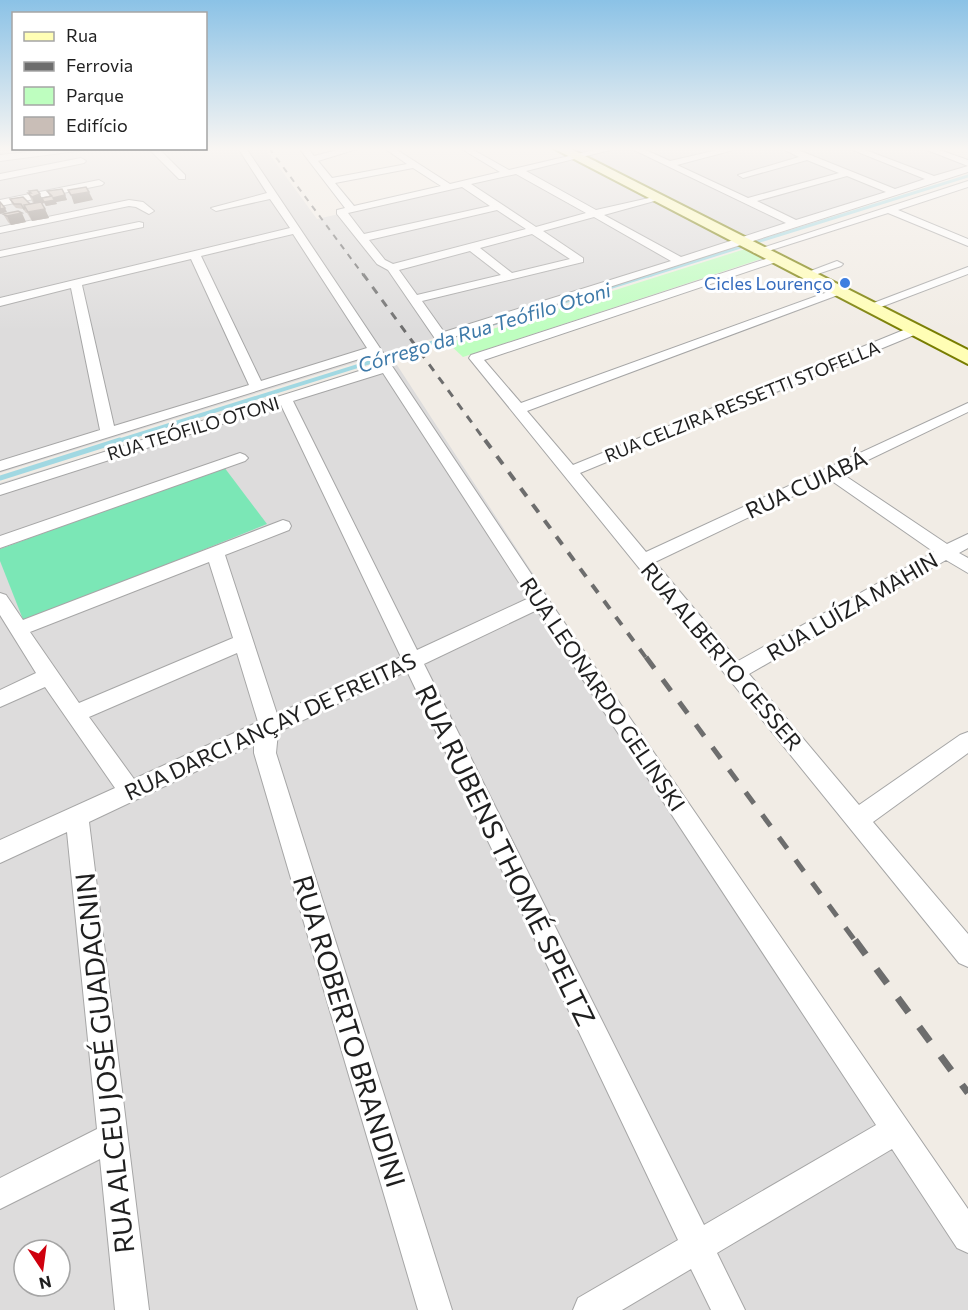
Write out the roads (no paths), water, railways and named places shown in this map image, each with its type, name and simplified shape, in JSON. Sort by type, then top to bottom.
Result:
[{"type":"main road","points":[[677,209],[968,358]]},
{"type":"street","points":[[0,230],[44,209]]},
{"type":"street","name":"RUA LEONARDO GELINSKI","points":[[282,209],[540,601],[968,1238]]},
{"type":"street","points":[[355,209],[347,211],[362,238],[381,262],[392,268],[441,337],[840,209]]},
{"type":"street","points":[[362,238],[489,209]]},
{"type":"street","points":[[415,299],[579,260],[501,209]]},
{"type":"street","points":[[586,209],[680,261]]},
{"type":"street","points":[[392,268],[614,209]]},
{"type":"street","points":[[765,209],[795,223]]},
{"type":"street","points":[[888,209],[968,243]]},
{"type":"street","points":[[758,251],[888,209]]},
{"type":"street","points":[[0,254],[139,225]]},
{"type":"street","points":[[0,302],[296,230]]},
{"type":"street","points":[[472,247],[510,277]]},
{"type":"street","points":[[195,255],[257,387]]},
{"type":"street","name":"RUA ALBERTO GESSER","points":[[775,259],[476,358],[968,954]]},
{"type":"street","points":[[806,275],[837,264]]},
{"type":"street","points":[[869,307],[968,270]]},
{"type":"street","points":[[76,284],[108,433]]},
{"type":"street","points":[[518,409],[840,292]]},
{"type":"street","name":"RUA CELZIRA RESSETTI STOFELLA","points":[[570,472],[915,330]]},
{"type":"street","name":"RUA TEÓFILO OTONI","points":[[0,466],[257,387],[381,359]]},
{"type":"street","name":"RUA TEÓFILO OTONI","points":[[0,490],[285,399],[381,359]]},
{"type":"street","name":"RUA RUBENS THOMÉ SPELTZ","points":[[285,399],[728,1310]]},
{"type":"street","name":"RUA CUIABÁ","points":[[644,561],[968,407]]},
{"type":"street","points":[[0,542],[240,458]]},
{"type":"street","points":[[829,472],[968,567]]},
{"type":"street","points":[[17,630],[283,526]]},
{"type":"street","name":"RUA LUÍZA MAHIN","points":[[736,672],[968,540]]},
{"type":"street","name":"RUA ROBERTO BRANDINI","points":[[215,552],[270,726],[265,740],[265,753],[435,1310]]},
{"type":"street","points":[[0,600],[48,676],[130,791]]},
{"type":"street","name":"RUA DARCI ANÇAY DE FREITAS","points":[[0,852],[540,601]]},
{"type":"street","points":[[75,714],[243,642]]},
{"type":"street","points":[[0,699],[48,676]]},
{"type":"street","points":[[857,820],[968,741]]},
{"type":"street","points":[[230,745],[257,746],[265,753]]},
{"type":"street","name":"RUA ALCEU JOSÉ GUADAGNIN","points":[[77,816],[132,1310]]},
{"type":"street","points":[[590,1310],[896,1130]]},
{"type":"street","points":[[0,1194],[113,1137]]},
{"type":"waterway","name":"Córrego da Rua Teófilo Otoni","points":[[648,276],[862,209]]},
{"type":"waterway","name":"Córrego da Rua Teófilo Otoni","points":[[115,442],[652,274]]},
{"type":"waterway","name":"Córrego da Rua Teófilo Otoni","points":[[0,478],[120,440]]},
{"type":"railway","points":[[314,209],[364,276]]},
{"type":"railway","points":[[363,274],[486,442]]},
{"type":"railway","points":[[485,440],[647,659]]},
{"type":"railway","points":[[646,657],[856,942]]},
{"type":"railway","points":[[855,940],[968,1093]]},
{"type":"place","name":"Cicles Lourenço","points":[[845,283]]}]
